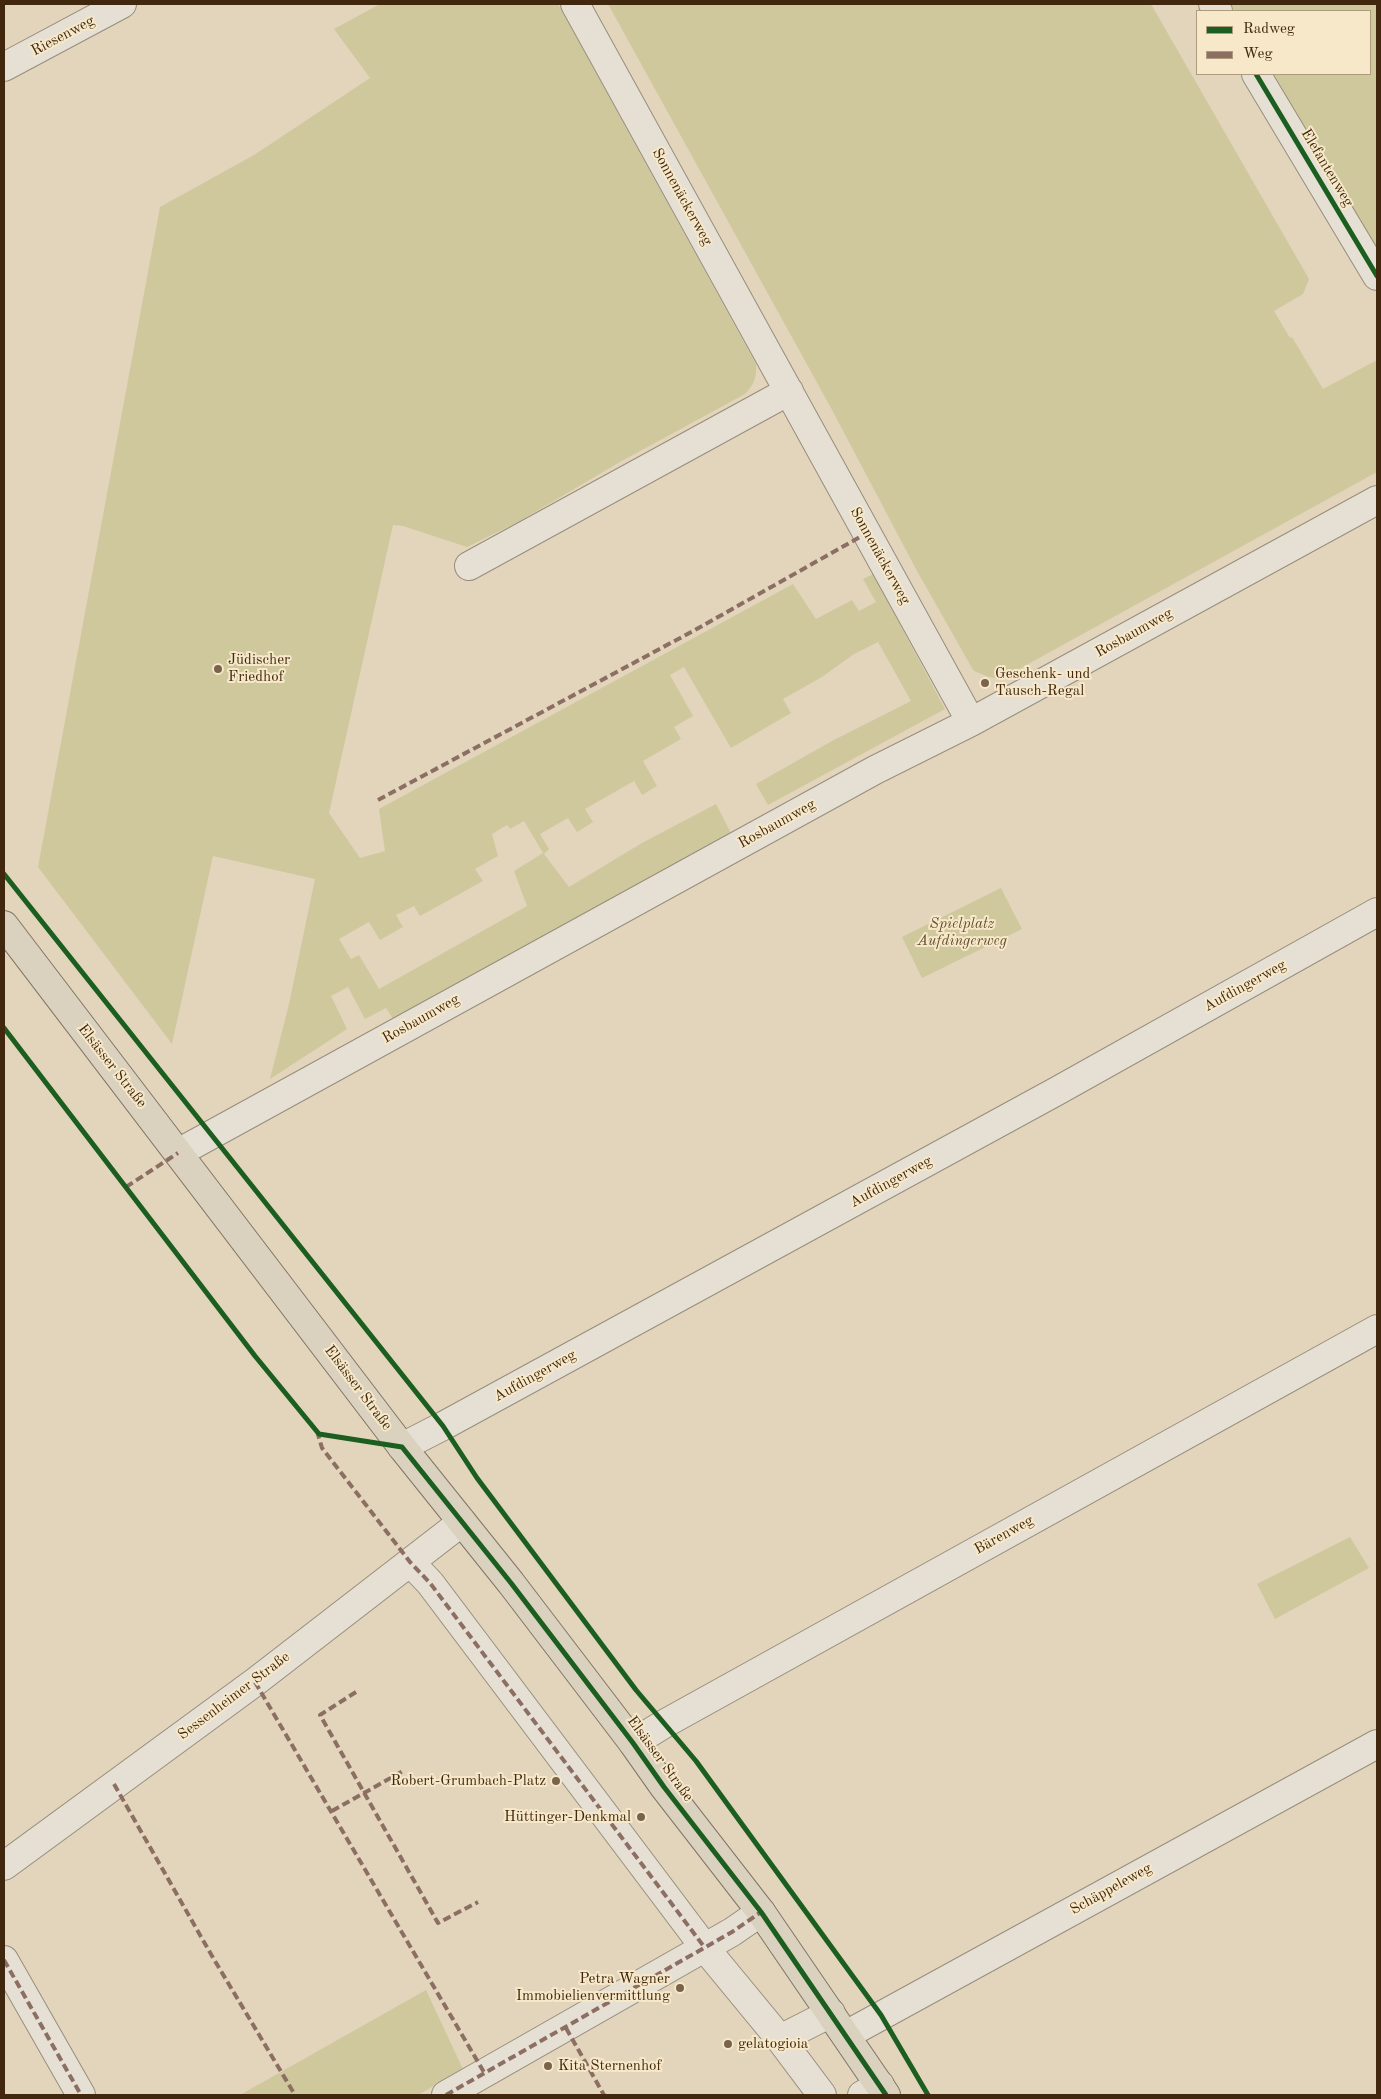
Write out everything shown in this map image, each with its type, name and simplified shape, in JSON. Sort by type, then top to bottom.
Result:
[{"type":"main road","name":"Elsässer Straße","points":[[4,925],[402,1446],[511,1583],[633,1743],[664,1787],[761,1912],[846,2035],[876,2092]]},
{"type":"street","name":"Riesenweg","points":[[4,68],[122,4]]},
{"type":"street","name":"Sonnenäckerweg","points":[[575,4],[971,722]]},
{"type":"street","name":"Elefantenweg","points":[[1257,75],[1377,276]]},
{"type":"street","points":[[469,566],[789,391]]},
{"type":"street","name":"Rosbaumweg","points":[[178,1153],[866,775],[971,722],[1377,500]]},
{"type":"street","name":"Aufdingerweg","points":[[402,1446],[451,1422],[1023,1110],[1377,912]]},
{"type":"street","name":"Bärenweg","points":[[633,1743],[682,1714],[1377,1329]]},
{"type":"street","name":"Sessenheimer Straße","points":[[4,1866],[255,1682],[462,1522]]},
{"type":"street","points":[[410,1562],[430,1583],[705,1948],[780,2039],[822,2095]]},
{"type":"street","name":"Schäppeleweg","points":[[846,2035],[1377,1744]]},
{"type":"street","points":[[446,2095],[705,1948],[761,1912]]},
{"type":"street","points":[[4,1960],[81,2095]]},
{"type":"street","points":[[780,2039],[831,2013]]},
{"type":"green space","points":[[380,4],[558,4],[756,364],[754,380],[745,394],[620,462],[518,522],[467,547],[403,526],[393,525],[329,813],[360,858],[385,851],[379,809],[793,584],[816,619],[852,600],[859,611],[876,602],[863,579],[873,574],[945,709],[768,805],[756,784],[832,741],[911,701],[878,642],[854,654],[822,677],[783,699],[791,713],[731,748],[684,667],[670,675],[693,716],[674,727],[681,739],[643,761],[657,786],[642,795],[634,781],[585,809],[593,822],[577,832],[568,818],[540,834],[549,849],[544,854],[569,887],[642,843],[716,804],[731,833],[393,1019],[386,1008],[365,1019],[348,987],[331,996],[347,1029],[270,1079],[289,1004],[315,879],[213,856],[172,1044],[38,867],[160,207],[254,155],[370,78],[334,29]],"holes":[[[524,821],[543,853],[514,871],[527,906],[379,989],[359,955],[351,959],[339,939],[369,922],[380,940],[403,927],[396,915],[414,906],[420,916],[483,881],[475,869],[498,856],[492,834],[507,825],[510,829]]]},
{"type":"green space","points":[[608,4],[1151,4],[1309,279],[1303,294],[1274,311],[1290,338],[1292,337],[1323,389],[1377,360],[1377,472],[1001,679],[974,671],[917,571],[831,408]]},
{"type":"green space","points":[[1230,4],[1377,4],[1377,253],[1272,75],[1371,75],[1371,10],[1233,10]]},
{"type":"green space","name":"Spielplatz Aufdingerweg","points":[[1001,888],[1022,929],[922,978],[902,937]]},
{"type":"green space","points":[[1350,1537],[1369,1568],[1275,1619],[1257,1584]]},
{"type":"green space","points":[[426,1990],[463,2069],[418,2095],[240,2095]]},
{"type":"marked path","points":[[378,800],[695,630],[867,533]]},
{"type":"marked path","points":[[126,1187],[178,1153]]},
{"type":"marked path","points":[[317,1431],[322,1448],[410,1562],[430,1583],[705,1948]]},
{"type":"marked path","points":[[255,1682],[485,2074]]},
{"type":"marked path","points":[[356,1692],[320,1715],[438,1923],[478,1902]]},
{"type":"marked path","points":[[332,1811],[403,1771]]},
{"type":"marked path","points":[[114,1784],[212,1956],[295,2095]]},
{"type":"marked path","points":[[446,2095],[732,1932],[761,1912]]},
{"type":"marked path","points":[[4,1960],[81,2095]]},
{"type":"marked path","points":[[566,2028],[604,2095]]},
{"type":"cycle path","points":[[1257,75],[1377,276]]},
{"type":"cycle path","points":[[4,874],[443,1426],[477,1478],[636,1690],[696,1761],[881,2015],[928,2095]]},
{"type":"cycle path","points":[[4,1028],[255,1356],[319,1434],[402,1447],[511,1583],[633,1743],[664,1787],[761,1912],[886,2095]]},
{"type":"place","name":"Jüdischer Friedhof","points":[[218,669]]},
{"type":"place","name":"Geschenk- und Tausch-Regal","points":[[985,683]]},
{"type":"place","name":"Robert-Grumbach-Platz","points":[[556,1781]]},
{"type":"place","name":"Hüttinger-Denkmal","points":[[641,1817]]},
{"type":"place","name":"Petra Wagner Immobielienvermittlung","points":[[680,1988]]},
{"type":"place","name":"gelatogioia","points":[[728,2044]]},
{"type":"place","name":"Kita Sternenhof","points":[[548,2066]]}]
